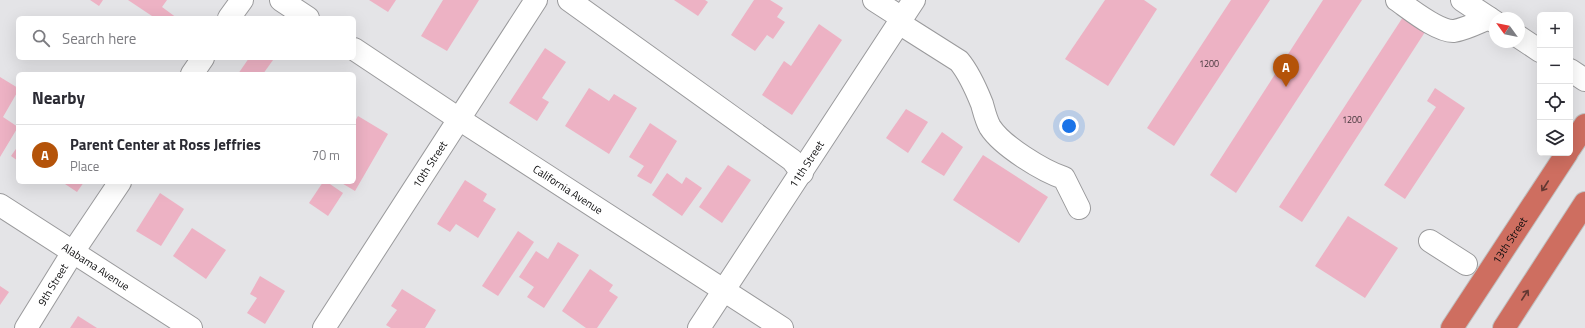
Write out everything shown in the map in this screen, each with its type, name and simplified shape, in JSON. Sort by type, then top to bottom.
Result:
[{"type":"highway","points":[[1573,143],[1585,125]]},
{"type":"highway","name":"13th Street","points":[[1452,328],[1565,156]]},
{"type":"highway","points":[[1504,328],[1585,203]]},
{"type":"highway","points":[[1464,328],[1470,300]]},
{"type":"street","points":[[231,16],[242,0]]},
{"type":"street","points":[[281,0],[305,16]]},
{"type":"street","name":"10th Street","points":[[324,328],[536,0]]},
{"type":"street","points":[[569,0],[792,160],[802,173]]},
{"type":"street","points":[[874,0],[959,61],[966,69],[981,102],[989,126],[1001,140],[1048,172],[1064,178],[1079,208]]},
{"type":"street","name":"11th Street","points":[[699,328],[914,0]]},
{"type":"street","points":[[1397,0],[1442,29],[1453,31],[1489,21]]},
{"type":"street","points":[[1462,0],[1489,18]]},
{"type":"street","points":[[1525,41],[1537,49]]},
{"type":"street","name":"California Avenue","points":[[356,50],[459,119],[782,328]]},
{"type":"street","points":[[193,72],[202,60]]},
{"type":"street","points":[[1573,72],[1585,80]]},
{"type":"street","name":"9th Street","points":[[26,328],[73,252],[119,184]]},
{"type":"street","name":"Alabama Avenue","points":[[0,205],[191,328]]},
{"type":"street","points":[[1430,241],[1466,264]]},
{"type":"building","points":[[90,0],[103,0],[99,6]]},
{"type":"building","points":[[128,0],[167,0],[162,7],[174,16],[152,16]]},
{"type":"building","points":[[369,0],[396,0],[388,12]]},
{"type":"building","points":[[443,0],[479,0],[447,51],[421,36]]},
{"type":"building","points":[[674,0],[705,0],[708,2],[698,16]]},
{"type":"building","points":[[754,0],[770,0],[783,8],[777,17],[785,22],[773,39],[767,35],[755,51],[731,35]]},
{"type":"building","points":[[1105,0],[1144,0],[1157,9],[1108,86],[1065,59]]},
{"type":"building","points":[[1231,0],[1270,0],[1174,146],[1147,128]]},
{"type":"building","points":[[1323,0],[1362,0],[1236,193],[1210,175]]},
{"type":"building","points":[[1403,17],[1425,32],[1302,222],[1279,207]]},
{"type":"building","points":[[819,24],[842,40],[792,115],[762,95],[784,61],[791,66]]},
{"type":"building","points":[[545,48],[566,62],[542,98],[549,102],[537,121],[509,103]]},
{"type":"building","points":[[248,60],[273,60],[264,72],[239,72]]},
{"type":"building","points":[[0,77],[16,87],[16,94],[3,117],[16,126],[16,130],[0,157]]},
{"type":"building","points":[[589,88],[609,101],[614,94],[637,108],[609,154],[565,126]]},
{"type":"building","points":[[1435,88],[1465,108],[1405,199],[1384,185],[1436,107],[1427,101]]},
{"type":"building","points":[[906,109],[928,122],[908,153],[886,138]]},
{"type":"building","points":[[358,116],[388,134],[355,191],[343,184],[356,184],[356,120]]},
{"type":"building","points":[[650,123],[677,141],[651,184],[637,176],[644,166],[629,157]]},
{"type":"building","points":[[942,132],[963,147],[944,176],[921,162]]},
{"type":"building","points":[[16,149],[16,160],[11,156]]},
{"type":"building","points":[[983,155],[1048,197],[1019,243],[953,200]]},
{"type":"building","points":[[728,165],[751,180],[722,223],[699,207]]},
{"type":"building","points":[[667,173],[682,184],[686,177],[702,188],[682,216],[652,195]]},
{"type":"building","points":[[465,180],[487,194],[483,201],[496,209],[478,238],[456,224],[450,232],[437,224]]},
{"type":"building","points":[[65,184],[83,184],[77,192]]},
{"type":"building","points":[[322,184],[330,184],[343,193],[328,216],[309,203]]},
{"type":"building","points":[[160,193],[184,209],[161,246],[136,231]]},
{"type":"building","points":[[1348,216],[1398,248],[1365,298],[1315,266]]},
{"type":"building","points":[[192,228],[226,250],[206,279],[173,256]]},
{"type":"building","points":[[518,231],[534,242],[498,296],[482,286]]},
{"type":"building","points":[[558,242],[579,255],[544,308],[527,297],[534,287],[519,277],[536,251],[548,259]]},
{"type":"building","points":[[590,269],[613,285],[609,291],[618,297],[597,328],[586,328],[562,311]]},
{"type":"building","points":[[260,276],[285,291],[265,324],[247,313],[257,298],[250,294]]},
{"type":"building","points":[[0,286],[9,292],[0,305]]},
{"type":"building","points":[[402,289],[436,310],[425,328],[391,328],[386,325],[397,310],[391,306]]},
{"type":"building","points":[[78,316],[97,328],[70,328]]},
{"type":"place","name":"Parent Center at Ross Jeffries","points":[[1286,87]]}]
